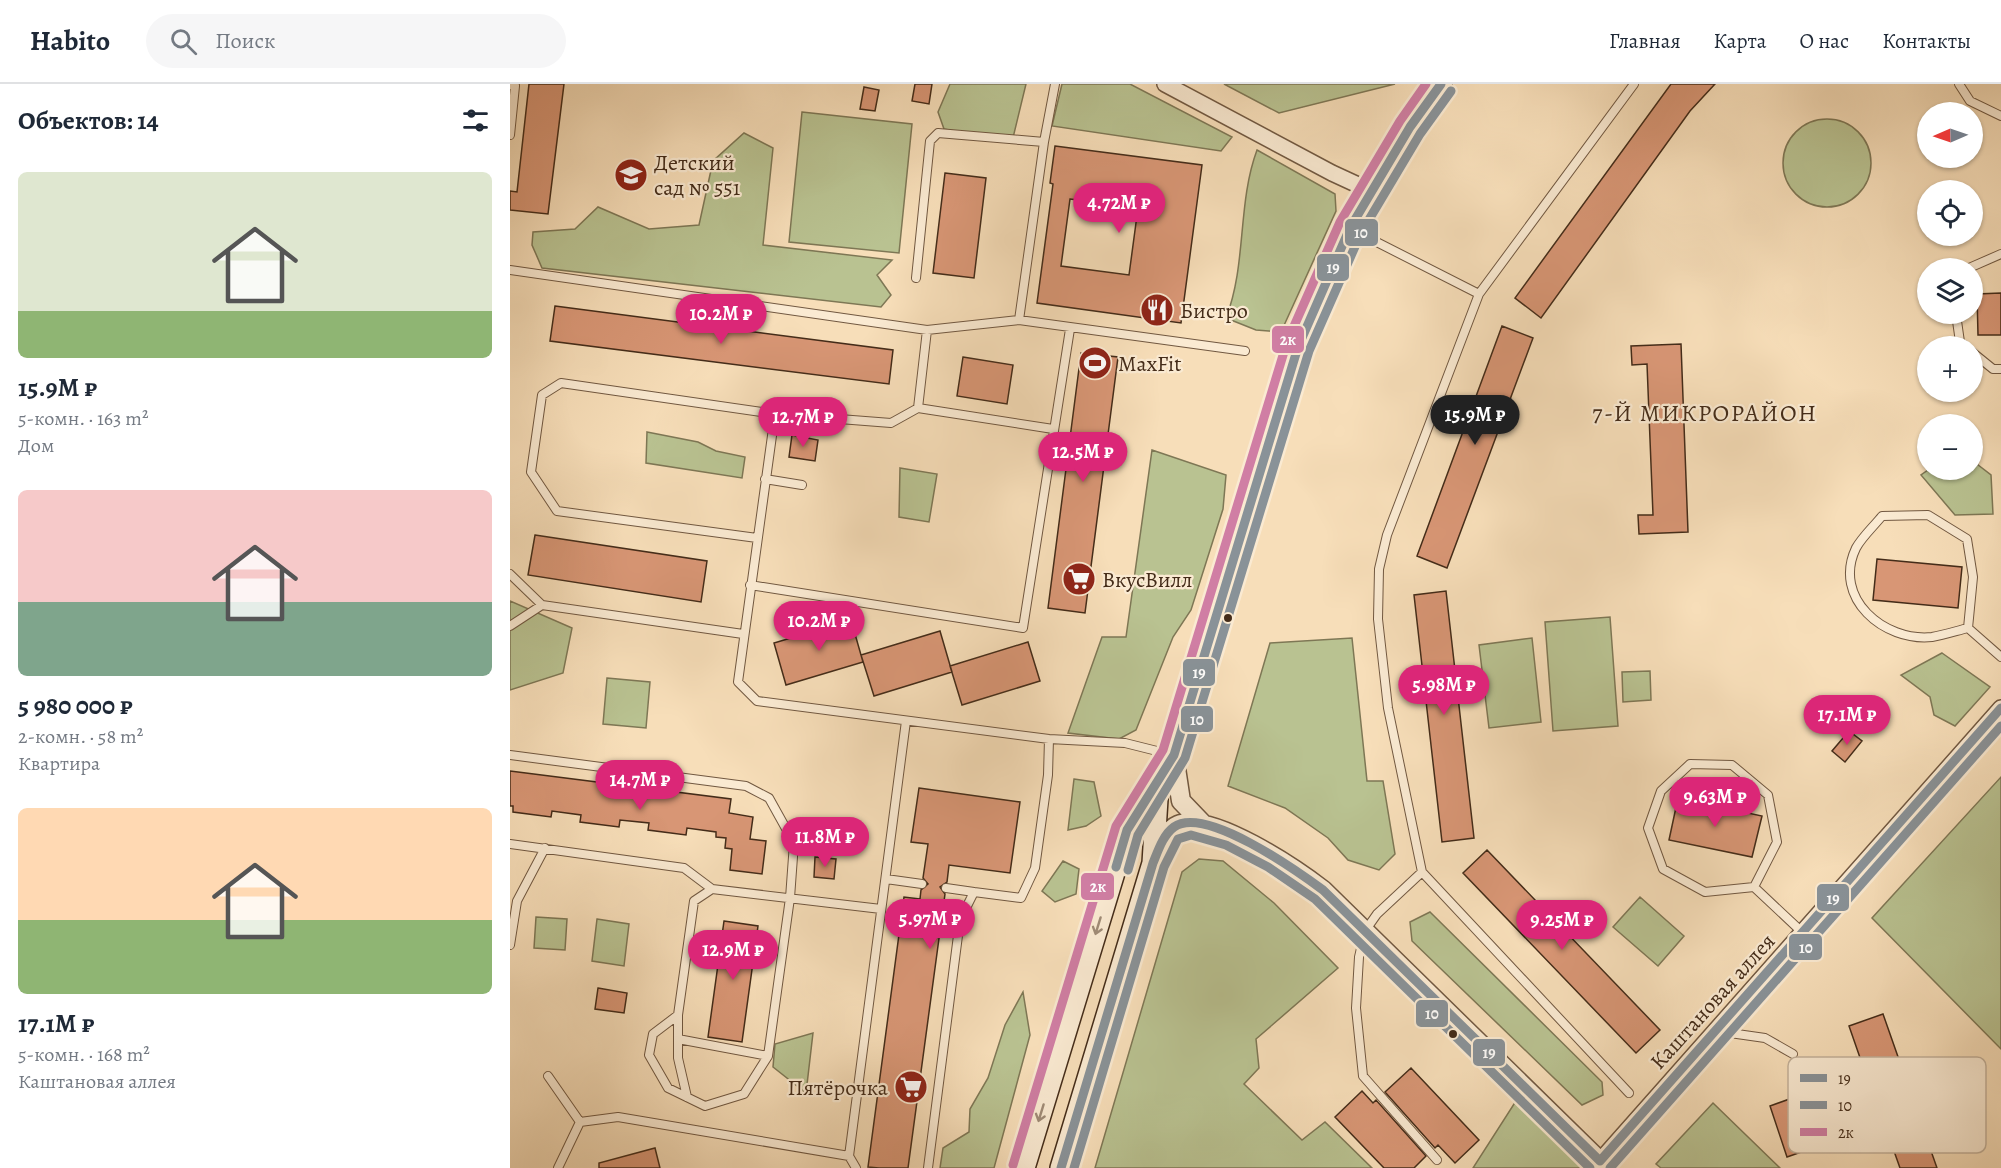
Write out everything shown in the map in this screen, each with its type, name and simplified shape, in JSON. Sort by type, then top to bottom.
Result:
[{"type":"main road","points":[[1024,1168],[1128,830],[1174,755],[1295,354],[1350,228],[1410,127],[1441,84]]},
{"type":"main road","points":[[1061,1168],[1153,863],[1158,779]]},
{"type":"street","points":[[1165,84],[1332,173],[1371,190]]},
{"type":"street","name":"Каштановая аллея","points":[[1603,1165],[1716,1031],[2001,708]]},
{"type":"street","points":[[1174,755],[1178,789],[1187,810],[1206,826]]},
{"type":"street","points":[[1158,779],[1172,783],[1178,789]]},
{"type":"street","points":[[1153,863],[1168,832],[1175,825],[1185,823],[1206,826],[1237,837],[1291,866],[1323,890],[1603,1165]]},
{"type":"lane","points":[[1019,320],[1044,142],[1055,84]]},
{"type":"lane","points":[[1629,1093],[1422,872],[1388,708],[1378,619],[1379,569],[1387,535],[1479,294],[1634,84]]},
{"type":"lane","points":[[1959,84],[1970,101],[2001,116]]},
{"type":"lane","points":[[510,85],[515,86],[510,135]]},
{"type":"lane","points":[[916,278],[930,141],[938,133],[1044,142]]},
{"type":"lane","points":[[1350,228],[1479,294]]},
{"type":"lane","points":[[1983,262],[2001,254]]},
{"type":"lane","points":[[510,270],[927,330],[1019,320],[1070,329],[1245,351]]},
{"type":"lane","points":[[750,585],[1023,628],[1070,329]]},
{"type":"lane","points":[[918,408],[927,330]]},
{"type":"lane","points":[[1983,361],[1993,369],[2001,369]]},
{"type":"lane","points":[[757,538],[557,511],[531,472],[542,395],[561,383],[775,414],[891,423],[918,408],[1053,429]]},
{"type":"lane","points":[[775,414],[738,682],[757,701],[1049,739],[1125,744],[1174,755]]},
{"type":"lane","points":[[765,479],[802,484]]},
{"type":"lane","points":[[1928,515],[1966,539],[1973,577],[1968,628],[1931,637],[1905,634],[1873,622],[1854,597],[1850,573],[1856,548],[1882,516],[1928,515]]},
{"type":"lane","points":[[510,574],[542,605],[743,634]]},
{"type":"lane","points":[[510,626],[542,605]]},
{"type":"lane","points":[[1968,628],[2001,657]]},
{"type":"lane","points":[[856,1168],[849,1156],[906,721]]},
{"type":"lane","points":[[946,888],[1021,898],[1035,868],[1048,775],[1049,739]]},
{"type":"lane","points":[[510,755],[746,786],[769,798],[794,843],[790,898],[768,1056],[744,1094],[705,1106],[668,1088],[649,1055],[653,1034],[678,1016]]},
{"type":"lane","points":[[1754,887],[1777,842],[1768,795],[1732,765],[1690,764],[1661,790],[1648,828],[1663,869],[1706,892],[1754,887],[1803,933]]},
{"type":"lane","points":[[510,844],[684,868],[712,889],[881,909]]},
{"type":"lane","points":[[510,945],[517,901],[545,848]]},
{"type":"lane","points":[[1422,872],[1377,914],[1365,931],[1359,957],[1356,1008],[1363,1076],[1437,1160]]},
{"type":"lane","points":[[886,879],[922,884]]},
{"type":"lane","points":[[687,1097],[678,1058],[678,1016],[694,901],[712,889]]},
{"type":"lane","points":[[927,1168],[960,920],[974,892]]},
{"type":"lane","points":[[1716,1031],[1765,1038],[1793,1054]]},
{"type":"lane","points":[[678,1039],[768,1056]]},
{"type":"lane","points":[[548,1076],[580,1122]]},
{"type":"lane","points":[[580,1122],[618,1117],[849,1156]]},
{"type":"lane","points":[[558,1168],[580,1122]]},
{"type":"green space","points":[[950,84],[1026,84],[1012,142],[944,129],[938,112]]},
{"type":"green space","points":[[1062,84],[1130,84],[1232,137],[1221,151],[1052,126]]},
{"type":"green space","points":[[1224,84],[1395,84],[1279,113]]},
{"type":"green space","points":[[802,112],[912,124],[899,253],[789,242]]},
{"type":"green space","points":[[1827,119],[1844,122],[1858,132],[1868,146],[1871,163],[1868,180],[1858,194],[1844,204],[1827,207],[1810,204],[1796,194],[1786,180],[1783,163],[1786,146],[1796,132],[1810,122]]},
{"type":"green space","points":[[744,133],[773,148],[763,245],[892,260],[877,275],[891,295],[881,307],[542,268],[532,245],[533,232],[575,229],[598,207],[649,229],[699,225],[713,161]]},
{"type":"green space","points":[[1257,150],[1335,194],[1336,211],[1281,332],[1256,330],[1226,318],[1237,277],[1247,191]]},
{"type":"green space","points":[[647,432],[698,442],[716,451],[745,457],[742,478],[646,463]]},
{"type":"green space","points":[[1152,450],[1226,475],[1223,509],[1191,610],[1173,637],[1136,730],[1119,739],[1068,733],[1102,637],[1126,637]]},
{"type":"green space","points":[[900,468],[937,474],[929,522],[899,517]]},
{"type":"green space","points":[[1983,469],[1991,475],[1993,514],[1955,515],[1925,480],[1983,480]]},
{"type":"green space","points":[[510,601],[572,628],[563,673],[510,690]]},
{"type":"green space","points":[[1610,617],[1618,726],[1553,731],[1545,622]]},
{"type":"green space","points":[[1352,638],[1367,781],[1383,781],[1395,854],[1379,870],[1348,860],[1328,838],[1285,808],[1228,786],[1270,643]]},
{"type":"green space","points":[[1532,638],[1541,722],[1489,728],[1479,645]]},
{"type":"green space","points":[[1942,653],[1990,687],[1955,726],[1934,715],[1930,697],[1901,675]]},
{"type":"green space","points":[[1650,671],[1651,700],[1623,702],[1622,672]]},
{"type":"green space","points":[[607,678],[650,682],[646,728],[603,724]]},
{"type":"green space","points":[[2001,777],[2001,1049],[1872,918]]},
{"type":"green space","points":[[1074,779],[1094,782],[1101,816],[1086,826],[1068,830]]},
{"type":"green space","points":[[1199,859],[1223,861],[1274,903],[1338,968],[1256,1039],[1259,1068],[1244,1084],[1302,1140],[1325,1122],[1372,1168],[1095,1168],[1182,872]]},
{"type":"green space","points":[[1063,861],[1079,869],[1076,894],[1055,902],[1042,891]]},
{"type":"green space","points":[[1640,897],[1684,936],[1658,966],[1613,927]]},
{"type":"green space","points":[[1430,912],[1602,1082],[1603,1095],[1582,1105],[1412,941],[1410,922]]},
{"type":"green space","points":[[536,917],[567,919],[565,950],[534,948]]},
{"type":"green space","points":[[597,919],[629,924],[624,966],[592,961]]},
{"type":"green space","points":[[1023,992],[1030,1035],[994,1168],[940,1168],[943,1148],[969,1132],[970,1109],[988,1078],[1005,1025]]},
{"type":"green space","points":[[813,1033],[806,1093],[773,1067],[775,1044]]},
{"type":"green space","points":[[1523,1090],[1599,1168],[1473,1168]]},
{"type":"green space","points":[[1713,1103],[1780,1168],[1661,1168],[1656,1164]]},
{"type":"building","points":[[529,84],[564,84],[548,214],[510,210],[510,191],[517,192]]},
{"type":"building","points":[[915,84],[932,84],[929,104],[912,101]]},
{"type":"building","points":[[1671,84],[1715,84],[1690,111],[1541,318],[1515,298]]},
{"type":"building","points":[[864,87],[879,90],[875,111],[860,109]]},
{"type":"building","points":[[1055,146],[1202,165],[1181,323],[1037,303],[1053,184],[1050,183]],"holes":[[[1070,199],[1138,208],[1129,275],[1061,266]]]},
{"type":"building","points":[[945,173],[986,178],[974,278],[933,273]]},
{"type":"building","points":[[2001,293],[2001,335],[1978,335],[1978,324],[1983,324],[1983,294]]},
{"type":"building","points":[[555,306],[893,350],[889,384],[550,341]]},
{"type":"building","points":[[1502,326],[1533,338],[1447,568],[1417,556]]},
{"type":"building","points":[[1681,344],[1688,532],[1639,534],[1638,515],[1653,515],[1647,364],[1632,365],[1631,346]]},
{"type":"building","points":[[1081,353],[1118,357],[1085,613],[1048,608]]},
{"type":"building","points":[[963,357],[1013,365],[1007,404],[957,396]]},
{"type":"building","points":[[792,435],[818,440],[815,461],[789,457]]},
{"type":"building","points":[[535,535],[707,561],[701,602],[528,575]]},
{"type":"building","points":[[1877,559],[1962,567],[1958,608],[1873,600]]},
{"type":"building","points":[[1446,591],[1474,838],[1442,842],[1414,595]]},
{"type":"building","points":[[851,620],[863,662],[786,685],[774,643]]},
{"type":"building","points":[[940,631],[952,672],[874,696],[861,655]]},
{"type":"building","points":[[1028,642],[1040,681],[962,705],[950,666]]},
{"type":"building","points":[[1849,731],[1862,741],[1845,762],[1832,751]]},
{"type":"building","points":[[510,771],[731,799],[729,813],[753,817],[750,839],[766,841],[762,874],[730,870],[732,849],[725,848],[726,838],[716,837],[716,832],[687,828],[686,835],[648,830],[649,823],[620,820],[619,827],[580,822],[581,815],[552,811],[551,817],[513,812],[513,806],[510,806]]},
{"type":"building","points":[[919,788],[1020,802],[1010,873],[949,865],[947,882],[940,887],[945,894],[908,1168],[868,1167],[904,897],[920,899],[921,890],[928,884],[923,878],[928,844],[911,842]]},
{"type":"building","points":[[1678,798],[1762,816],[1752,857],[1669,840]]},
{"type":"building","points":[[1487,850],[1660,1030],[1636,1053],[1463,873]]},
{"type":"building","points":[[815,857],[836,859],[834,879],[814,877]]},
{"type":"building","points":[[724,921],[758,926],[742,1042],[708,1037]]},
{"type":"building","points":[[598,988],[627,993],[624,1013],[595,1009]]},
{"type":"building","points":[[1883,1014],[1898,1057],[1860,1057],[1849,1026]]},
{"type":"building","points":[[1411,1068],[1479,1140],[1455,1163],[1438,1145],[1435,1148],[1385,1092]]},
{"type":"building","points":[[1362,1091],[1373,1103],[1376,1100],[1426,1156],[1414,1168],[1384,1168],[1335,1117]]},
{"type":"building","points":[[1788,1100],[1788,1153],[1798,1153],[1787,1157],[1770,1106]]},
{"type":"building","points":[[655,1148],[660,1168],[599,1168],[599,1163]]},
{"type":"building","points":[[1895,1153],[1932,1153],[1937,1168],[1900,1168]]},
{"type":"transit line","name":"2к","points":[[1013,1165],[1116,826],[1163,750],[1287,342],[1340,222],[1400,121],[1426,84]]},
{"type":"transit line","name":"19","points":[[1116,867],[1127,830],[1174,755],[1298,347],[1350,228],[1410,127],[1441,84]]},
{"type":"transit line","name":"10","points":[[1128,870],[1138,835],[1185,758],[1309,351],[1361,233],[1420,134],[1451,91]]},
{"type":"transit line","name":"19","points":[[1061,1168],[1153,863],[1164,839],[1174,827],[1188,823],[1207,825],[1228,832],[1273,856],[1323,890],[1600,1161],[2001,708]]},
{"type":"transit line","name":"10","points":[[1610,1168],[2001,726]]},
{"type":"transit line","name":"10","points":[[1074,1168],[1164,867],[1178,839],[1191,835],[1226,845],[1268,867],[1315,899],[1590,1168]]},
{"type":"place","name":"Детский сад № 551","points":[[631,175]]},
{"type":"place","name":"Бистро","points":[[1157,310]]},
{"type":"place","name":"MaxFit","points":[[1095,363]]},
{"type":"place","name":"ВкусВилл","points":[[1079,579]]},
{"type":"place","name":"Пятёрочка","points":[[911,1087]]},
{"type":"district","name":"7-Й МИКРОРАЙОН","points":[[1705,413]]}]
